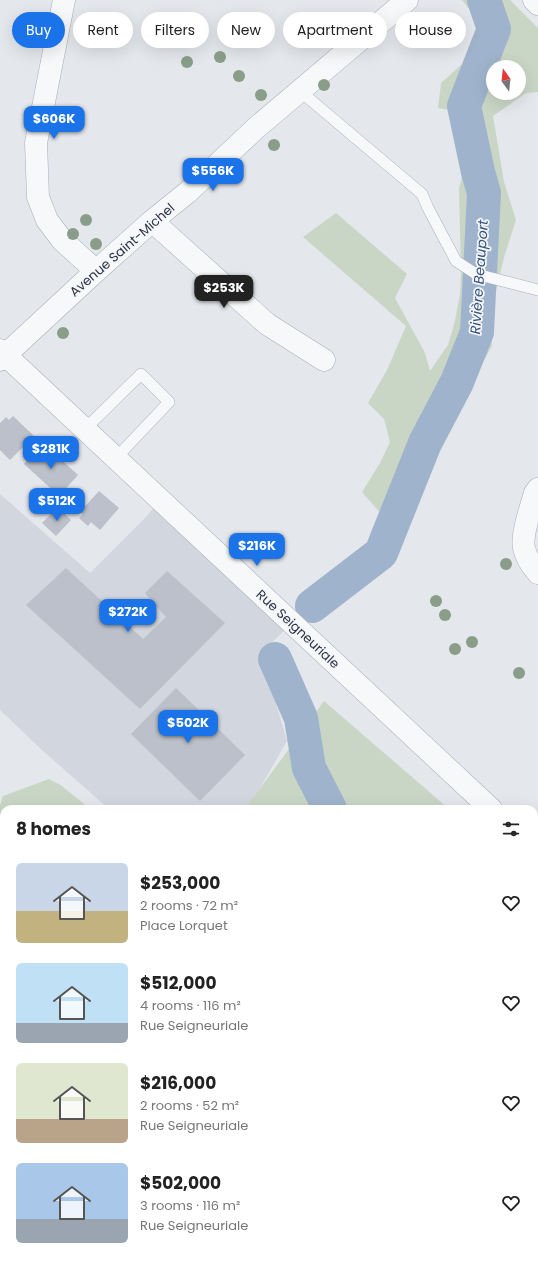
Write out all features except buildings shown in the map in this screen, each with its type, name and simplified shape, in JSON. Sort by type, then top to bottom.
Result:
[{"type":"street","points":[[64,0],[36,143],[38,197],[47,220],[62,240],[96,271]]},
{"type":"street","name":"Avenue Saint-Michel","points":[[2,355],[152,221],[188,192],[256,128],[407,0]]},
{"type":"street","points":[[534,0],[538,4]]},
{"type":"street","points":[[152,221],[267,324],[324,360]]},
{"type":"street","name":"Rue Seigneuriale","points":[[2,355],[85,429],[487,805]]},
{"type":"street","points":[[538,489],[535,493],[525,527],[524,548],[531,564],[538,573]]},
{"type":"lane","points":[[300,91],[422,194],[456,261],[476,274],[538,290]]},
{"type":"lane","points":[[85,429],[141,374],[169,402],[116,458]]},
{"type":"shaded area","points":[[0,494],[90,573],[147,516],[160,500],[292,623],[261,653],[287,741],[253,800],[248,805],[104,805],[42,750],[0,710]]},
{"type":"green space","points":[[462,0],[510,0],[538,28],[538,92],[526,93],[526,60],[486,60],[486,100],[516,100],[493,116],[504,182],[516,220],[505,254],[492,306],[492,346],[459,404],[405,520],[383,516],[362,492],[380,463],[390,442],[384,419],[368,403],[387,370],[406,326],[303,237],[336,213],[407,274],[395,298],[425,353],[430,371],[448,345],[455,321],[460,294],[459,189],[467,155],[459,112],[438,108],[441,83],[472,55],[485,29]]},
{"type":"green space","points":[[324,701],[444,805],[248,805]]},
{"type":"green space","points":[[49,779],[62,786],[85,805],[0,805],[3,796]]},
{"type":"waterway","name":"Rivière Beauport","points":[[312,606],[381,553],[425,443],[457,382],[477,332],[484,193],[464,106],[494,29],[484,0]]},
{"type":"waterway","name":"Rivière Beauport","points":[[275,659],[301,718],[309,768],[328,805]]}]
